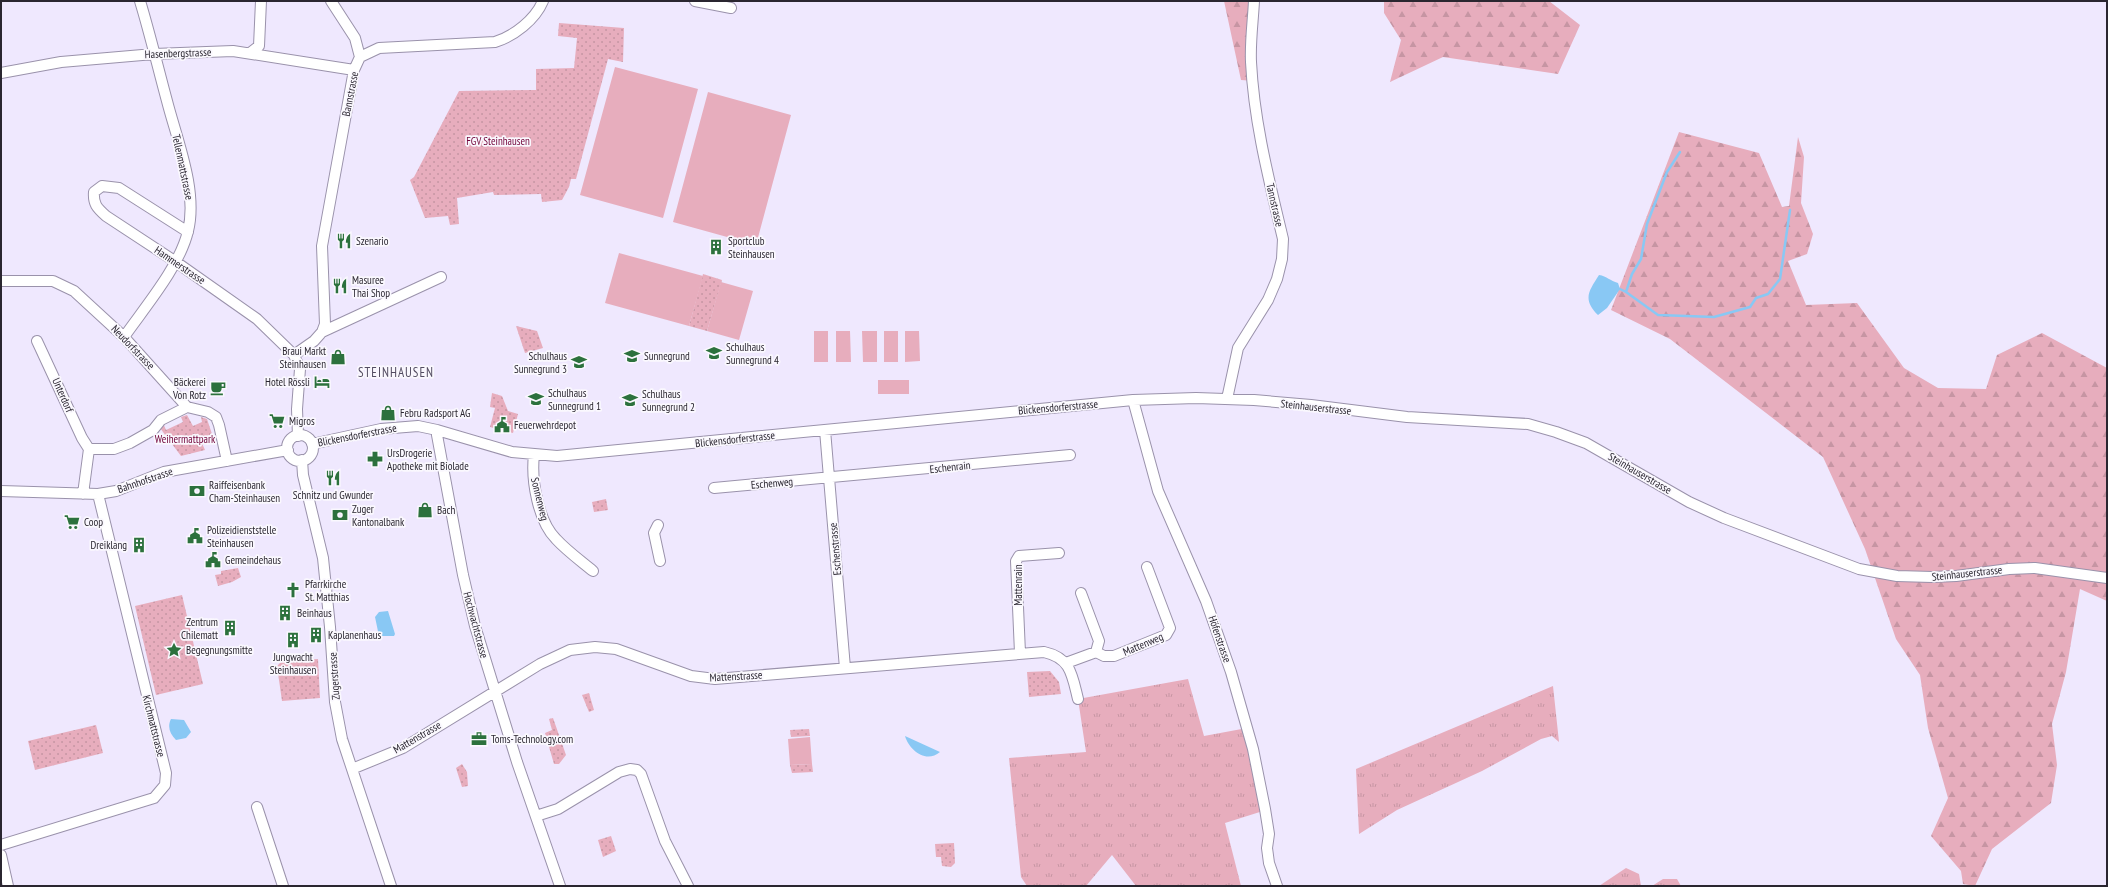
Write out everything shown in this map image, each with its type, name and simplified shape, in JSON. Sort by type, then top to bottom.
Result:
[{"type":"street","name":"Tellenmattstrasse","points":[[124,337],[176,262],[188,232],[191,213],[190,193],[140,1]]},
{"type":"street","points":[[250,53],[259,46],[261,1]]},
{"type":"street","points":[[331,1],[355,38],[360,57]]},
{"type":"street","name":"Bannstrasse","points":[[322,332],[325,324],[322,246],[354,70],[360,57],[369,51],[379,48],[495,42],[505,39],[530,20],[543,1]]},
{"type":"street","points":[[695,1],[731,8]]},
{"type":"street","name":"Tannstrasse","points":[[1227,399],[1238,348],[1268,300],[1281,268],[1283,252],[1282,239],[1261,144],[1254,95],[1251,60],[1254,1]]},
{"type":"street","name":"Hasenbergstrasse","points":[[1,73],[61,62],[154,54],[233,51],[354,70]]},
{"type":"street","name":"Hammerstrasse","points":[[188,232],[119,188],[102,186],[94,192],[93,201],[101,212],[257,319],[294,355],[300,369],[297,409],[298,436]]},
{"type":"street","points":[[294,355],[314,341],[322,332],[440,277]]},
{"type":"street","name":"Neudorfstrasse","points":[[1,281],[53,281],[61,283],[74,291],[124,337],[188,407]]},
{"type":"street","name":"Unterdorf","points":[[37,341],[89,450]]},
{"type":"street","name":"Steinhauserstrasse","points":[[1163,399],[1227,399],[1311,405],[1407,418],[1513,422],[1540,427],[1570,436],[1600,449],[1689,502],[1724,518],[1847,566],[1870,572],[1910,577],[1944,577],[2009,569],[2034,568],[2107,578]]},
{"type":"street","name":"Blickensdorferstrasse","points":[[312,444],[381,429],[418,426],[438,430],[512,452],[557,456],[1133,400],[1163,399]]},
{"type":"street","name":"Höfenstrasse","points":[[1133,400],[1158,491],[1206,601],[1231,672],[1252,749],[1265,809],[1269,834],[1267,848],[1269,863],[1276,886]]},
{"type":"street","points":[[83,494],[89,450],[114,449],[130,443],[153,430],[161,420],[188,407],[208,412],[216,417],[220,425],[227,461]]},
{"type":"street","name":"Hochwachtstrasse","points":[[438,430],[437,435],[463,575],[475,626],[560,886]]},
{"type":"street","name":"Eschenstrasse","points":[[825,430],[845,668]]},
{"type":"street","points":[[298,436],[306,437],[312,444],[313,449],[310,456],[302,460],[292,457],[288,450],[290,441],[298,436]]},
{"type":"street","name":"Bahnhofstrasse","points":[[1,491],[98,494],[116,491],[164,472],[288,450]]},
{"type":"street","name":"Sonnenweg","points":[[534,455],[533,482],[547,527],[556,539],[594,571]]},
{"type":"street","name":"Eschenrain","points":[[830,479],[1070,455]]},
{"type":"street","name":"Zugerstrasse","points":[[302,460],[303,475],[323,558],[330,627],[335,702],[342,739],[391,886]]},
{"type":"street","name":"Eschenweg","points":[[714,488],[830,479]]},
{"type":"street","name":"Kirchmattstrasse","points":[[1,845],[154,798],[165,784],[166,773],[98,494]]},
{"type":"street","points":[[658,525],[654,534],[660,561]]},
{"type":"street","name":"Mattenrain","points":[[1020,654],[1016,561],[1019,556],[1059,553]]},
{"type":"street","name":"Mattenweg","points":[[1096,652],[1104,656],[1114,656],[1166,635],[1170,628],[1147,567]]},
{"type":"street","points":[[1078,699],[1071,671],[1066,663],[1096,652],[1099,641],[1081,593]]},
{"type":"street","name":"Mattenstrasse","points":[[352,768],[403,748],[495,690],[556,655],[584,648],[616,649],[691,676],[715,679],[1044,652],[1057,655],[1066,663]]},
{"type":"street","points":[[536,816],[558,809],[619,772],[630,769],[637,770],[641,774],[665,841],[688,886]]},
{"type":"street","points":[[257,807],[283,886]]},
{"type":"street","points":[[1,854],[8,886]]},
{"type":"green space","points":[[1224,1],[1257,1],[1254,81],[1241,80]]},
{"type":"green space","points":[[1384,1],[1549,1],[1580,25],[1558,74],[1443,57],[1390,82],[1401,40],[1384,13]]},
{"type":"green space","name":"FGV Steinhausen","points":[[559,23],[624,28],[623,62],[608,59],[576,179],[571,179],[569,187],[562,200],[542,202],[541,194],[494,195],[493,192],[457,198],[459,224],[450,225],[448,216],[425,218],[410,180],[414,177],[459,91],[536,90],[536,69],[574,68],[577,38],[558,36]]},
{"type":"green space","points":[[615,67],[698,89],[663,218],[580,195]]},
{"type":"green space","points":[[708,92],[791,115],[756,245],[673,222]]},
{"type":"green space","points":[[1679,132],[1759,153],[1782,207],[1789,206],[1798,137],[1804,157],[1801,203],[1813,234],[1807,254],[1788,261],[1806,305],[1857,303],[1904,368],[1938,388],[1986,389],[1997,355],[2042,333],[2107,368],[2107,601],[2080,589],[2066,672],[2052,724],[2057,765],[2051,803],[1992,849],[1975,886],[1963,884],[1961,871],[1931,836],[1948,798],[1928,728],[1920,675],[1896,639],[1865,549],[1823,457],[1670,339],[1611,310]]},
{"type":"green space","points":[[619,253],[703,276],[689,326],[605,303]]},
{"type":"green space","points":[[703,274],[722,280],[707,331],[689,326]]},
{"type":"green space","points":[[721,282],[753,291],[739,340],[707,331]]},
{"type":"green space","points":[[516,326],[537,331],[543,348],[525,353]]},
{"type":"green space","points":[[814,331],[828,331],[828,362],[814,362]]},
{"type":"green space","points":[[836,331],[850,331],[851,362],[836,362]]},
{"type":"green space","points":[[862,331],[877,331],[877,362],[863,362]]},
{"type":"green space","points":[[884,331],[898,331],[898,362],[884,362]]},
{"type":"green space","points":[[905,331],[919,331],[920,361],[905,362]]},
{"type":"green space","points":[[878,380],[909,380],[909,394],[878,394]]},
{"type":"green space","points":[[492,393],[502,396],[508,411],[518,414],[513,433],[490,427],[495,408],[490,407]]},
{"type":"green space","name":"Weihermattpark","points":[[187,415],[193,426],[202,422],[201,417],[207,419],[212,434],[200,439],[205,450],[181,456],[160,428],[163,423],[166,430],[183,422],[181,417]]},
{"type":"green space","points":[[606,499],[608,510],[594,512],[592,502]]},
{"type":"green space","points":[[238,568],[241,577],[232,582],[218,586],[215,575],[221,574],[221,571]]},
{"type":"green space","points":[[182,595],[203,684],[156,695],[135,606]]},
{"type":"green space","points":[[318,659],[320,698],[282,701],[277,666],[282,661]]},
{"type":"green space","points":[[1050,671],[1059,682],[1061,694],[1029,697],[1027,672]]},
{"type":"green space","points":[[1188,679],[1204,736],[1247,728],[1263,811],[1225,823],[1241,886],[1136,886],[1112,855],[1086,886],[1027,886],[1021,877],[1009,758],[1086,752],[1078,699]]},
{"type":"green space","points":[[1553,686],[1559,742],[1552,736],[1541,739],[1482,771],[1397,810],[1359,834],[1356,769]]},
{"type":"green space","points":[[589,693],[594,710],[589,712],[582,695]]},
{"type":"green space","points":[[553,718],[566,755],[559,764],[554,764],[545,733],[552,730],[549,719]]},
{"type":"green space","points":[[96,725],[103,753],[35,770],[28,741]]},
{"type":"green space","points":[[809,729],[810,736],[791,737],[790,730]]},
{"type":"green space","points":[[810,737],[812,764],[790,765],[788,739]]},
{"type":"green space","points":[[462,764],[467,772],[468,786],[462,787],[456,768]]},
{"type":"green space","points":[[812,764],[813,772],[792,773],[790,765]]},
{"type":"green space","points":[[611,836],[616,851],[603,857],[598,840]]},
{"type":"green space","points":[[954,843],[955,863],[951,867],[942,866],[941,857],[936,857],[935,844]]},
{"type":"green space","points":[[1626,868],[1639,874],[1641,886],[1599,886]]},
{"type":"green space","points":[[1663,879],[1677,879],[1681,886],[1652,886]]},
{"type":"water","points":[[1599,275],[1618,283],[1620,289],[1607,308],[1598,315],[1590,304],[1589,295],[1592,286]]},
{"type":"water","points":[[388,611],[395,634],[394,636],[379,636],[375,617],[379,612]]},
{"type":"water","points":[[171,719],[184,720],[191,732],[186,738],[176,740],[174,738],[169,728]]},
{"type":"water","points":[[905,736],[940,752],[929,757],[919,754],[910,746]]},
{"type":"waterway","points":[[1620,289],[1626,292],[1632,274],[1641,259],[1647,224],[1667,172],[1680,152]]},
{"type":"waterway","points":[[1626,292],[1658,315],[1714,317],[1750,307],[1756,298],[1768,294],[1780,279],[1790,210]]},
{"type":"place","name":"Szenario","points":[[344,241]]},
{"type":"place","name":"Sportclub Steinhausen","points":[[716,247]]},
{"type":"place","name":"Masuree Thai Shop","points":[[340,286]]},
{"type":"place","name":"Schulhaus Sunnegrund 4","points":[[714,353]]},
{"type":"place","name":"Sunnegrund","points":[[632,356]]},
{"type":"place","name":"Braui Markt Steinhausen","points":[[338,357]]},
{"type":"place","name":"Schulhaus Sunnegrund 3","points":[[579,362]]},
{"type":"place","name":"Hotel Rössli","points":[[322,382]]},
{"type":"place","name":"Bäckerei Von Rotz","points":[[218,388]]},
{"type":"place","name":"Schulhaus Sunnegrund 1","points":[[536,399]]},
{"type":"place","name":"Schulhaus Sunnegrund 2","points":[[630,400]]},
{"type":"place","name":"Febru Radsport AG","points":[[388,413]]},
{"type":"place","name":"Migros","points":[[277,421]]},
{"type":"place","name":"Feuerwehrdepot","points":[[502,425]]},
{"type":"place","name":"UrsDrogerie Apotheke mit Biolade","points":[[375,459]]},
{"type":"place","name":"Schnitz und Gwunder","points":[[333,478]]},
{"type":"place","name":"Raiffeisenbank Cham-Steinhausen","points":[[197,491]]},
{"type":"place","name":"Bach","points":[[425,510]]},
{"type":"place","name":"Zuger Kantonalbank","points":[[340,515]]},
{"type":"place","name":"Coop","points":[[72,522]]},
{"type":"place","name":"Polizeidienststelle Steinhausen","points":[[195,536]]},
{"type":"place","name":"Dreiklang","points":[[139,545]]},
{"type":"place","name":"Gemeindehaus","points":[[213,560]]},
{"type":"place","name":"Pfarrkirche St. Matthias","points":[[293,590]]},
{"type":"place","name":"Beinhaus","points":[[285,613]]},
{"type":"place","name":"Zentrum Chilematt","points":[[230,628]]},
{"type":"place","name":"Kaplanenhaus","points":[[316,635]]},
{"type":"place","name":"Jungwacht Steinhausen","points":[[293,640]]},
{"type":"place","name":"Begegnungsmitte","points":[[174,650]]},
{"type":"place","name":"Toms-Technology.com","points":[[479,739]]},
{"type":"district","name":"STEINHAUSEN","points":[[396,372]]}]
